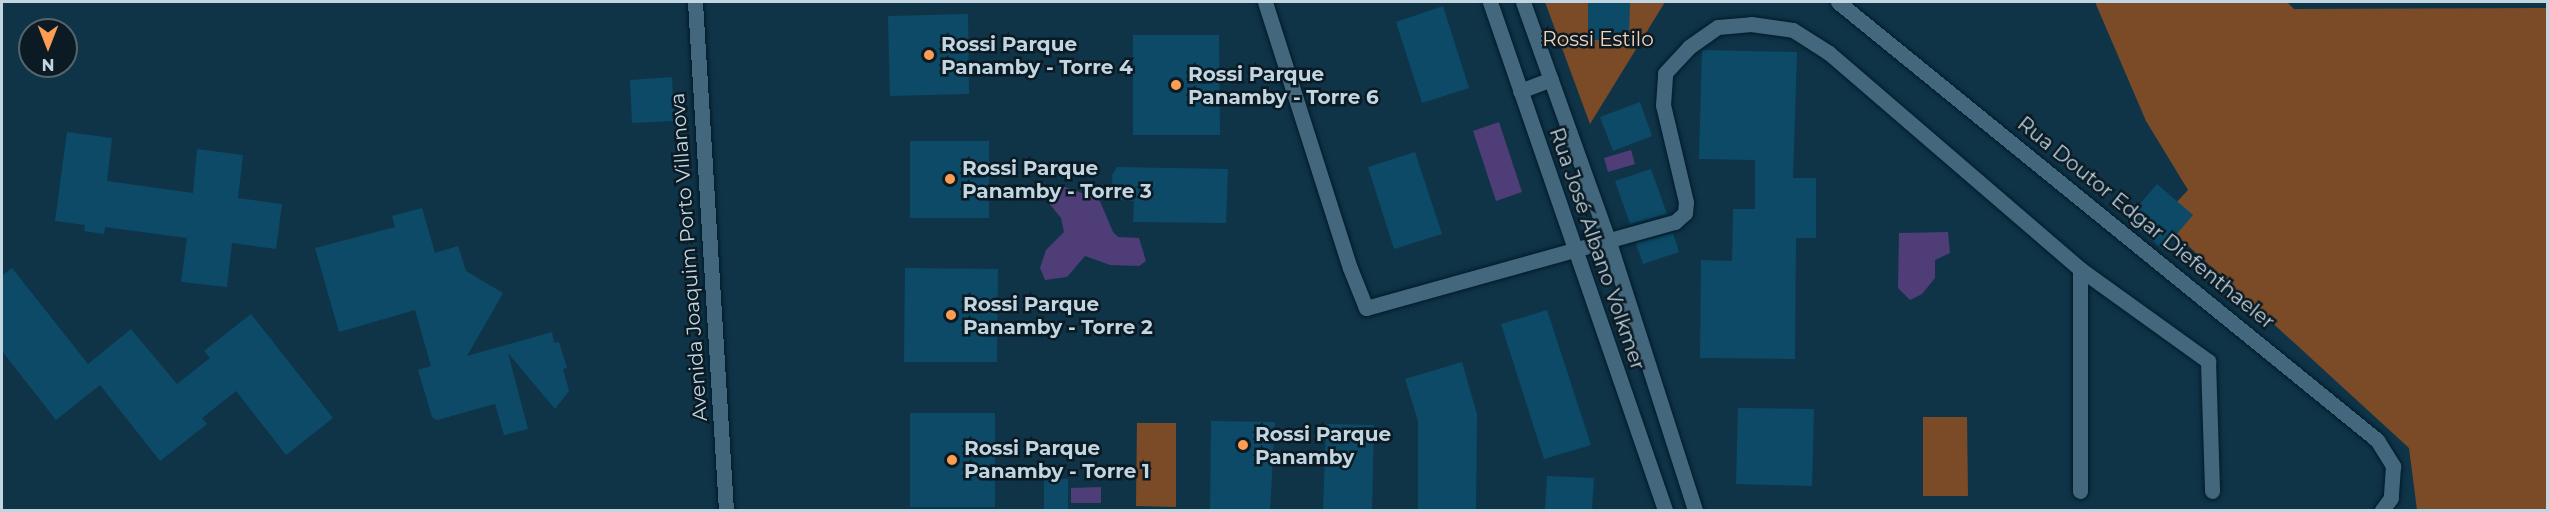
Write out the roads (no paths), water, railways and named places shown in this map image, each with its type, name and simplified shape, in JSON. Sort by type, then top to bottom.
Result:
[{"type":"street","name":"Avenida Joaquim Porto Villanova","points":[[695,2],[726,510]]},
{"type":"street","points":[[1265,2],[1350,268],[1366,308],[1675,222],[1685,213],[1686,202],[1663,105],[1665,74],[1689,47],[1718,27],[1751,24],[1793,30],[1829,52],[2080,269],[2208,361],[2212,491]]},
{"type":"street","name":"Rua José Albano Volkmer","points":[[1490,2],[1665,510]]},
{"type":"street","name":"Rua José Albano Volkmer","points":[[1523,2],[1608,239],[1695,510]]},
{"type":"street","name":"Rua Doutor Edgar Diefenthaeler","points":[[1838,2],[2378,440],[2393,466],[2387,504]]},
{"type":"street","points":[[1520,91],[1551,79]]},
{"type":"street","points":[[2080,269],[2080,491]]},
{"type":"place","name":"Rossi Parque Panamby - Torre 4","points":[[929,55]]},
{"type":"place","name":"Rossi Parque Panamby - Torre 6","points":[[1176,85]]},
{"type":"place","name":"Rossi Parque Panamby - Torre 3","points":[[950,179]]},
{"type":"place","name":"Rossi Parque Panamby - Torre 2","points":[[951,315]]},
{"type":"place","name":"Rossi Parque Panamby","points":[[1243,445]]},
{"type":"place","name":"Rossi Parque Panamby - Torre 1","points":[[952,460]]},
{"type":"park label","name":"Rossi Estilo","points":[[1598,39]]}]
